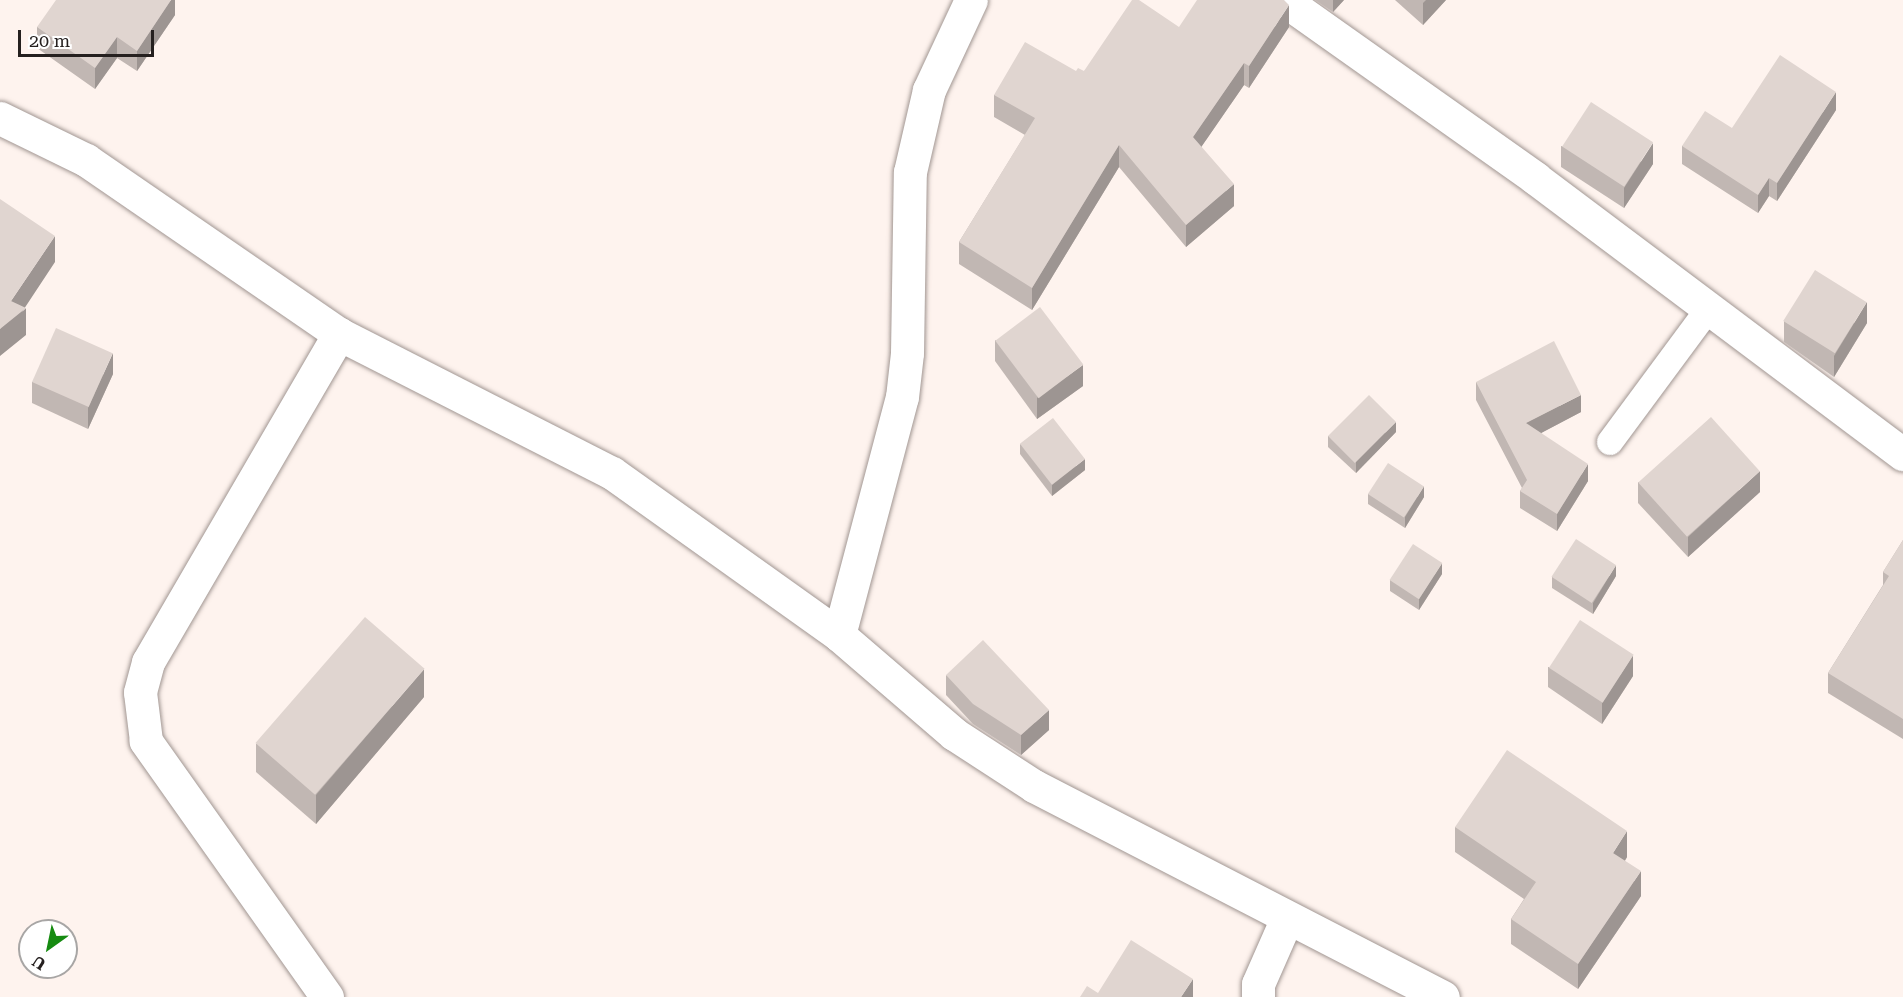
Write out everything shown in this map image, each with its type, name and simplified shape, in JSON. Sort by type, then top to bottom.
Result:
[{"type":"street","points":[[839,635],[902,397],[907,353],[910,172],[929,90],[971,0]]},
{"type":"street","points":[[1284,0],[1535,178],[1707,311],[1903,454]]},
{"type":"street","points":[[0,118],[86,160],[339,334],[612,473],[839,635],[954,734],[1034,786],[1443,997]]},
{"type":"street","points":[[327,997],[146,741],[141,692],[148,662],[339,334]]},
{"type":"street","points":[[1258,997],[1258,984],[1287,918]]},
{"type":"lane","points":[[1610,442],[1707,311]]},
{"type":"building","points":[[56,0],[171,0],[137,51],[117,37],[95,68],[37,27]]},
{"type":"building","points":[[1132,0],[1139,0],[1179,27],[1197,0],[1284,0],[1289,5],[1249,66],[1244,63],[1193,137],[1234,184],[1186,225],[1119,145],[1032,288],[959,242],[1035,118],[994,95],[1025,42],[1076,71],[1078,68],[1084,71]]},
{"type":"building","points":[[1780,55],[1836,92],[1777,183],[1769,178],[1758,195],[1682,146],[1705,111],[1732,128]]},
{"type":"building","points":[[1591,102],[1653,142],[1624,187],[1562,146]]},
{"type":"building","points":[[0,199],[55,236],[11,301],[26,308],[0,329]]},
{"type":"building","points":[[1815,270],[1867,302],[1835,353],[1783,321]]},
{"type":"building","points":[[1040,307],[1083,365],[1039,398],[995,341]]},
{"type":"building","points":[[56,328],[113,353],[89,407],[32,382]]},
{"type":"building","points":[[1554,341],[1581,395],[1526,423],[1588,464],[1557,514],[1520,491],[1527,480],[1476,382]]},
{"type":"building","points":[[1369,395],[1396,422],[1355,463],[1328,436]]},
{"type":"building","points":[[1711,417],[1760,471],[1687,537],[1638,483]]},
{"type":"building","points":[[1053,418],[1085,459],[1052,485],[1020,444]]},
{"type":"building","points":[[1388,463],[1424,486],[1404,517],[1368,494]]},
{"type":"building","points":[[1576,539],[1616,565],[1592,603],[1551,577]]},
{"type":"building","points":[[1903,540],[1903,719],[1828,673],[1889,576],[1883,572]]},
{"type":"building","points":[[1413,544],[1442,563],[1419,599],[1390,580]]},
{"type":"building","points":[[365,617],[425,669],[315,795],[255,743]]},
{"type":"building","points":[[1580,620],[1634,655],[1603,703],[1549,668]]},
{"type":"building","points":[[983,640],[1049,710],[1021,735],[973,704],[946,675]]},
{"type":"building","points":[[1507,750],[1627,831],[1613,853],[1641,871],[1578,964],[1511,919],[1536,882],[1455,827]]},
{"type":"building","points":[[1131,940],[1193,979],[1181,997],[1080,997],[1087,986],[1098,993]]}]
